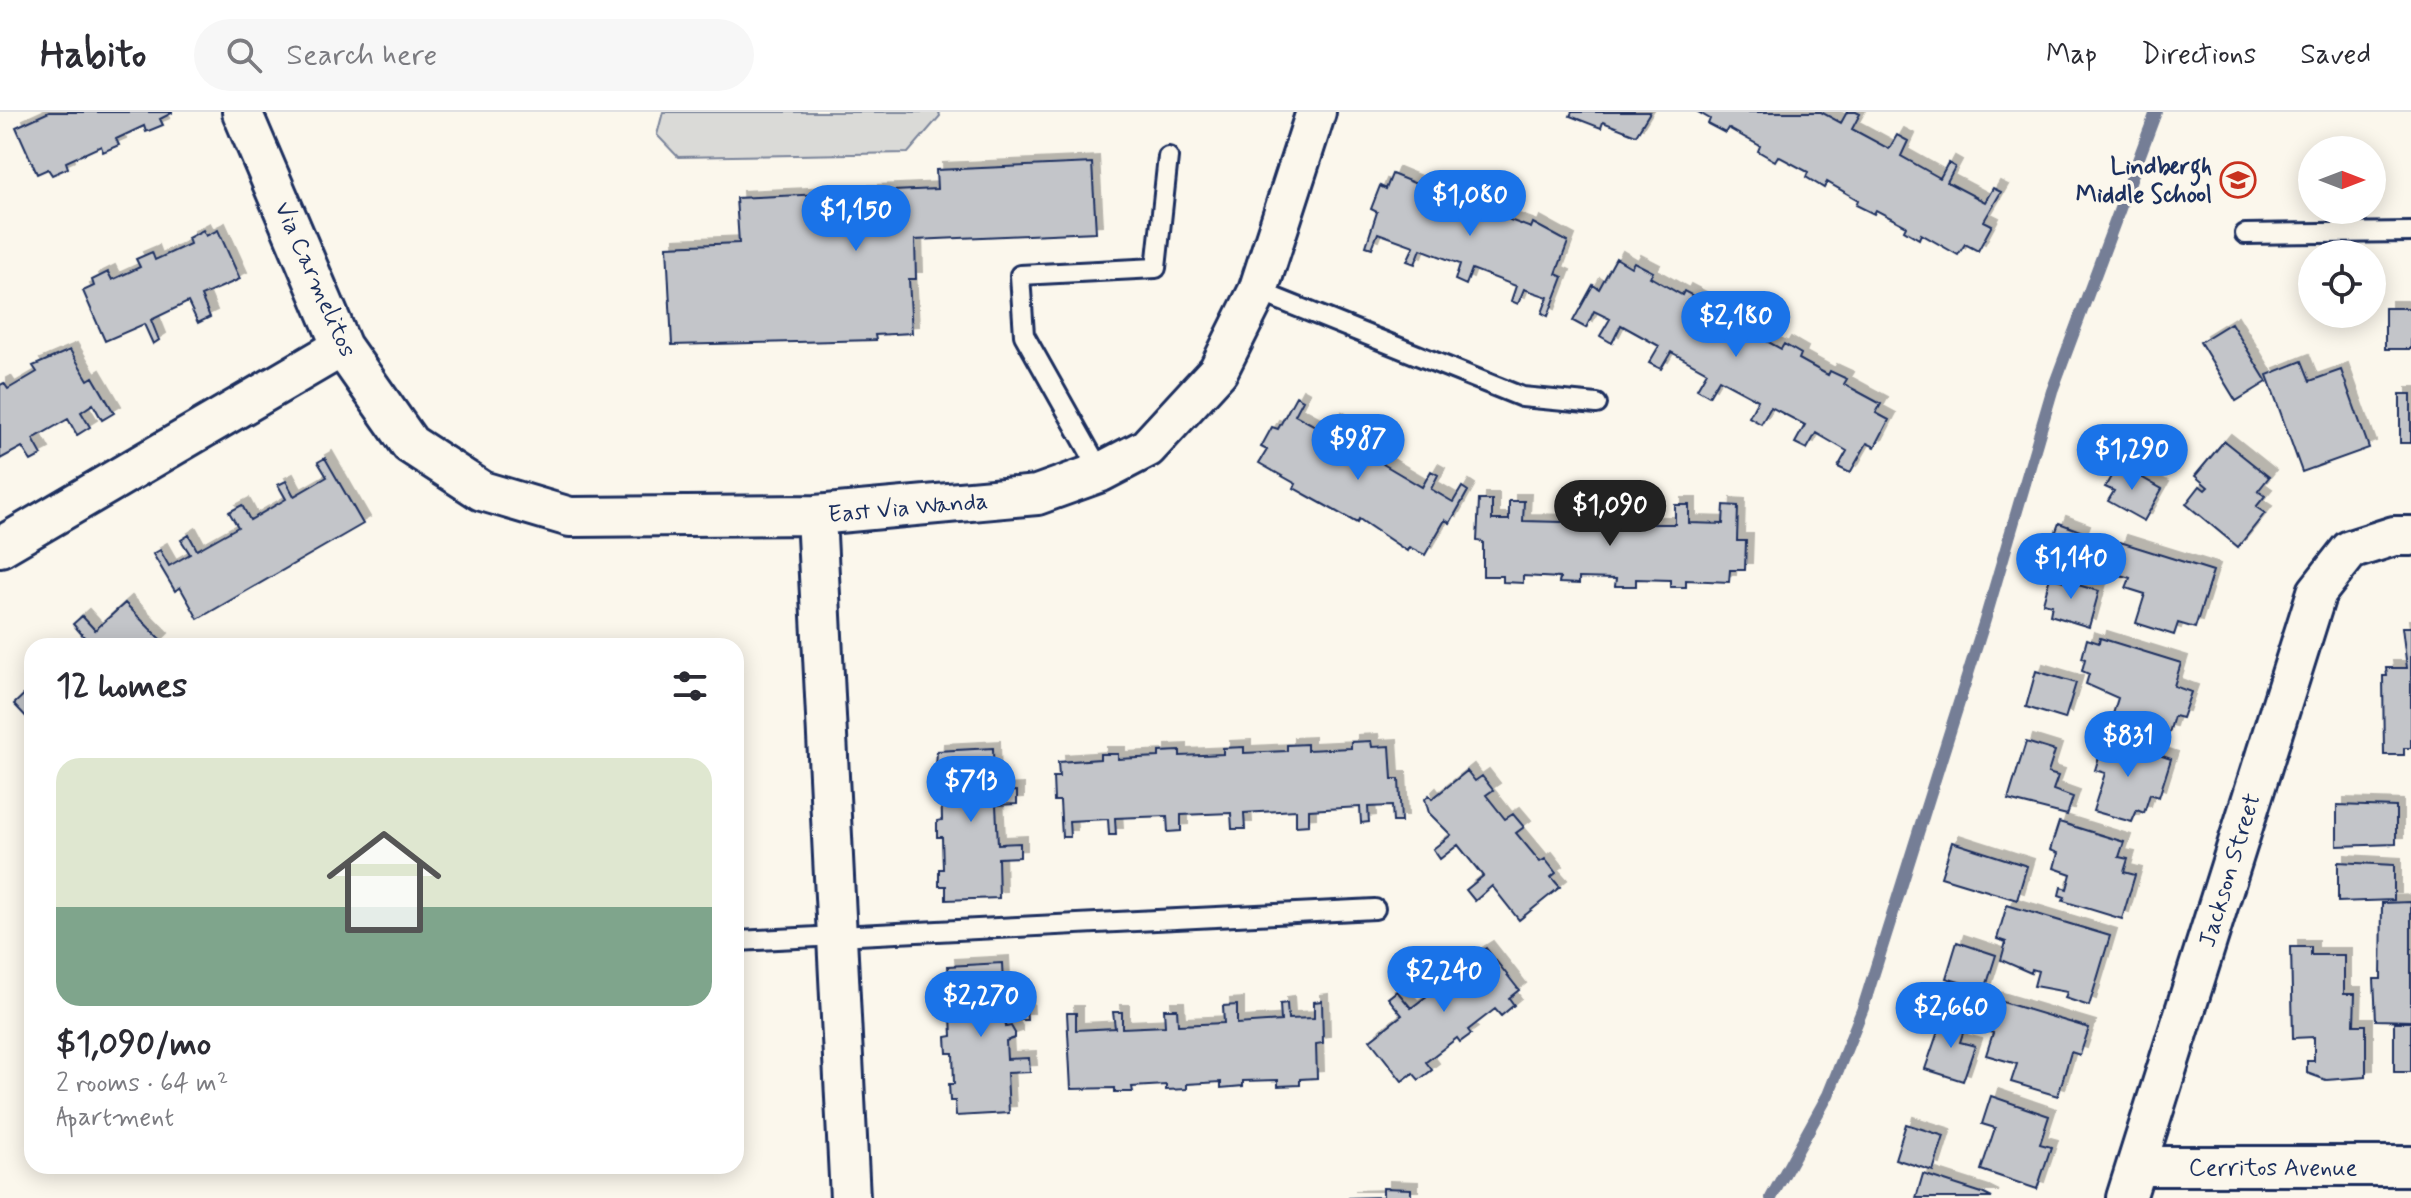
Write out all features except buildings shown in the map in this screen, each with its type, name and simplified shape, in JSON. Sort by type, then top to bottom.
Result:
[{"type":"street","name":"Via Carmelitos","points":[[242,112],[342,347],[410,444],[482,491],[570,517],[816,515]]},
{"type":"street","name":"East Via Wanda","points":[[850,1198],[816,515],[1037,495],[1101,472],[1147,448],[1218,371],[1258,291],[1316,112]]},
{"type":"street","points":[[0,547],[342,347]]},
{"type":"street","name":"Jackson Street","points":[[2131,1182],[2317,592],[2350,550],[2394,536],[2411,536]]},
{"type":"street","name":"Cerritos Avenue","points":[[2131,1182],[2411,1166]]},
{"type":"lane","points":[[1101,472],[1024,335],[1020,275],[1156,268],[1168,157]]},
{"type":"lane","points":[[2245,234],[2411,232]]},
{"type":"lane","points":[[1258,291],[1522,397],[1597,404]]},
{"type":"lane","points":[[744,941],[1375,909]]},
{"type":"shaded area","points":[[663,112],[939,112],[940,116],[908,153],[678,157],[657,135]]},
{"type":"waterway","points":[[1771,1198],[1828,1095],[1863,1008],[1985,620],[2052,391],[2156,112]]},
{"type":"place","name":"Lindbergh Middle School","points":[[2238,180]]}]
